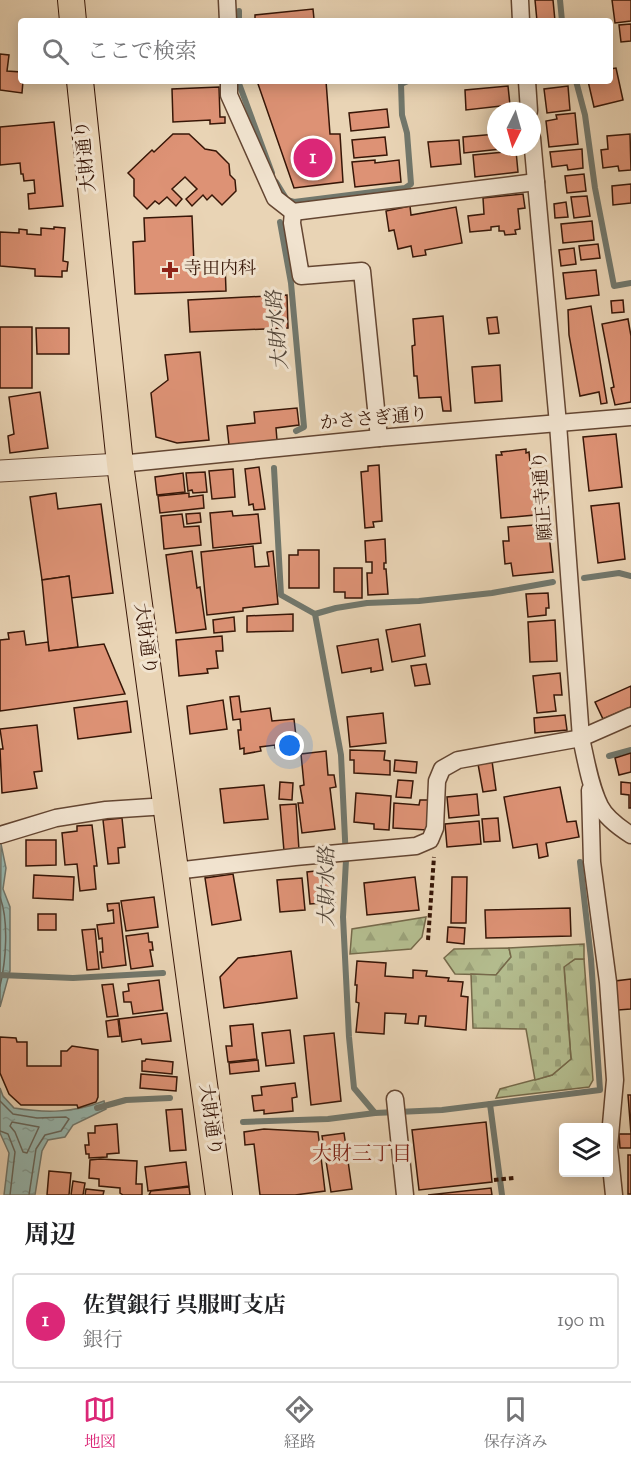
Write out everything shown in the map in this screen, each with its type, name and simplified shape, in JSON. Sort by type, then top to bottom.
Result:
[{"type":"main road","points":[[71,0],[73,18]]},
{"type":"main road","name":"大財通り","points":[[80,84],[120,464],[219,1195]]},
{"type":"street","points":[[227,0],[228,18]]},
{"type":"street","points":[[520,0],[521,18]]},
{"type":"street","points":[[229,84],[229,95],[274,198],[293,212],[536,182]]},
{"type":"street","points":[[527,84],[529,102]]},
{"type":"street","name":"願正寺通り","points":[[534,156],[558,424],[581,738],[601,808],[618,826],[631,835]]},
{"type":"street","points":[[293,212],[292,223],[301,276],[362,271],[379,438]]},
{"type":"street","name":"かささぎ通り","points":[[120,464],[379,438],[631,417]]},
{"type":"street","points":[[0,471],[120,464]]},
{"type":"street","points":[[175,871],[416,846],[430,840],[435,828],[437,781],[442,769],[458,760],[581,738],[631,716]]},
{"type":"street","points":[[590,775],[592,862],[608,982],[615,1080],[609,1147],[614,1195]]},
{"type":"street","points":[[6,834],[56,818],[106,810],[166,806]]},
{"type":"street","points":[[394,1099],[405,1195]]},
{"type":"path","points":[[429,940],[434,850]]},
{"type":"path","points":[[494,1180],[514,1178]]},
{"type":"green space","points":[[426,917],[422,937],[411,949],[350,954],[352,929]]},
{"type":"green space","points":[[584,944],[584,959],[575,959],[564,967],[571,1059],[552,1075],[535,1080],[526,1029],[473,1028],[471,974],[496,975],[511,957],[509,948]]},
{"type":"green space","points":[[509,948],[511,957],[496,975],[455,974],[444,958],[454,949]]},
{"type":"green space","points":[[575,959],[584,959],[593,1080],[589,1087],[496,1098],[500,1089],[552,1075],[571,1059],[564,966]]},
{"type":"water","points":[[1,844],[6,868],[3,889],[10,907],[10,971],[0,1007]]},
{"type":"water","points":[[0,1088],[3,1096],[14,1108],[26,1110],[70,1110],[104,1101],[106,1109],[73,1125],[65,1137],[48,1140],[42,1151],[35,1195],[4,1195],[9,1153],[0,1133]]},
{"type":"building","points":[[535,0],[553,0],[555,18],[537,18]]},
{"type":"building","points":[[612,0],[631,0],[631,21],[615,23]]},
{"type":"building","points":[[313,9],[314,18],[255,18],[255,15]]},
{"type":"building","points":[[631,24],[631,41],[621,42],[619,25]]},
{"type":"building","points":[[0,54],[9,55],[7,71],[18,72],[18,84],[23,84],[22,93],[0,90]]},
{"type":"building","points":[[613,68],[616,68],[623,100],[594,107],[589,84],[613,84]]},
{"type":"building","points":[[258,84],[326,84],[330,134],[340,134],[343,182],[294,188]]},
{"type":"building","points":[[508,86],[510,102],[487,102],[487,108],[466,110],[465,90]]},
{"type":"building","points":[[568,86],[570,110],[547,113],[544,89]]},
{"type":"building","points":[[219,87],[220,117],[225,117],[225,123],[210,124],[210,120],[173,122],[172,89]]},
{"type":"building","points":[[387,109],[389,127],[351,131],[349,113]]},
{"type":"building","points":[[575,113],[578,144],[549,147],[546,121],[557,119],[556,115]]},
{"type":"building","points":[[54,122],[63,206],[29,209],[28,194],[35,193],[34,180],[24,181],[20,163],[0,165],[0,127]]},
{"type":"building","points":[[173,134],[189,134],[205,149],[216,151],[229,164],[236,191],[222,205],[212,195],[207,200],[203,195],[192,206],[186,199],[197,189],[185,177],[172,189],[182,199],[176,206],[167,197],[159,204],[155,201],[147,209],[134,196],[134,179],[128,173]]},
{"type":"building","points":[[630,134],[631,170],[619,171],[618,166],[603,168],[601,150],[608,149],[607,136]]},
{"type":"building","points":[[487,135],[487,151],[464,153],[463,137]]},
{"type":"building","points":[[385,137],[387,155],[354,158],[352,140]]},
{"type":"building","points":[[459,140],[461,164],[431,167],[428,142]]},
{"type":"building","points":[[582,149],[583,168],[568,170],[567,165],[552,167],[550,152]]},
{"type":"building","points":[[473,155],[516,156],[518,172],[475,177]]},
{"type":"building","points":[[375,160],[375,163],[399,160],[401,182],[355,187],[352,162]]},
{"type":"building","points":[[584,174],[586,191],[567,193],[565,176]]},
{"type":"building","points":[[631,184],[631,203],[613,205],[612,186]]},
{"type":"building","points":[[523,194],[525,208],[518,209],[520,229],[515,230],[516,234],[505,235],[504,231],[499,231],[499,226],[491,227],[491,230],[470,232],[468,216],[484,214],[483,198]]},
{"type":"building","points":[[587,196],[590,216],[574,218],[571,197]]},
{"type":"building","points":[[566,202],[568,217],[555,218],[554,204]]},
{"type":"building","points":[[410,206],[411,215],[456,207],[462,243],[425,250],[426,255],[413,257],[411,246],[398,249],[394,230],[389,231],[386,211]]},
{"type":"building","points":[[192,216],[194,264],[225,263],[226,291],[135,294],[133,242],[145,241],[144,218]]},
{"type":"building","points":[[592,221],[594,240],[563,243],[561,224]]},
{"type":"building","points":[[54,227],[65,228],[63,261],[68,262],[67,271],[62,271],[62,277],[35,276],[35,269],[0,266],[0,232],[19,233],[19,229],[27,230],[27,234],[41,235],[41,228],[54,229]]},
{"type":"building","points":[[598,244],[600,258],[581,260],[579,246]]},
{"type":"building","points":[[574,248],[576,264],[561,266],[559,250]]},
{"type":"building","points":[[596,270],[599,295],[566,299],[563,273]]},
{"type":"building","points":[[287,295],[288,328],[190,332],[188,300]]},
{"type":"building","points":[[623,300],[624,312],[612,313],[611,301]]},
{"type":"building","points":[[591,306],[607,403],[601,404],[599,392],[580,396],[569,335],[568,310]]},
{"type":"building","points":[[443,316],[451,411],[443,411],[441,397],[419,398],[417,376],[414,376],[413,319]]},
{"type":"building","points":[[497,317],[499,333],[489,334],[487,318]]},
{"type":"building","points":[[628,319],[631,336],[631,402],[615,405],[611,388],[614,387],[602,324]]},
{"type":"building","points":[[0,327],[32,327],[32,388],[0,388]]},
{"type":"building","points":[[36,328],[69,328],[69,354],[37,354]]},
{"type":"building","points":[[200,352],[209,440],[177,443],[156,437],[151,393],[168,380],[165,355]]},
{"type":"building","points":[[500,365],[502,401],[475,403],[472,367]]},
{"type":"building","points":[[40,392],[48,448],[10,453],[8,436],[14,434],[9,397]]},
{"type":"building","points":[[297,408],[299,425],[276,428],[277,440],[229,445],[227,426],[255,423],[254,412]]},
{"type":"building","points":[[616,434],[622,487],[589,491],[583,437]]},
{"type":"building","points":[[526,449],[526,453],[529,452],[535,515],[501,518],[496,455],[502,455],[501,452]]},
{"type":"building","points":[[379,465],[382,521],[373,522],[374,527],[365,528],[361,472],[368,471],[368,466]]},
{"type":"building","points":[[259,467],[265,509],[254,510],[253,504],[249,505],[245,469]]},
{"type":"building","points":[[233,469],[235,497],[212,499],[209,471]]},
{"type":"building","points":[[205,472],[207,492],[188,491],[186,473]]},
{"type":"building","points":[[183,473],[185,492],[157,495],[155,477]]},
{"type":"building","points":[[56,493],[58,509],[101,504],[113,593],[71,598],[69,576],[42,580],[30,497]]},
{"type":"building","points":[[189,493],[189,497],[203,495],[204,508],[160,513],[158,496]]},
{"type":"building","points":[[619,503],[625,559],[598,563],[591,506]]},
{"type":"building","points":[[232,511],[233,516],[258,514],[261,543],[213,548],[210,513]]},
{"type":"building","points":[[200,513],[201,522],[187,524],[186,514]]},
{"type":"building","points":[[182,514],[184,527],[199,526],[201,545],[164,549],[161,516]]},
{"type":"building","points":[[548,524],[553,572],[513,576],[511,563],[505,564],[503,541],[509,541],[508,527]]},
{"type":"building","points":[[385,539],[384,569],[386,569],[388,594],[368,595],[367,573],[372,573],[372,562],[366,562],[365,541]]},
{"type":"building","points":[[253,546],[255,567],[269,566],[267,552],[273,551],[278,604],[207,615],[201,552]]},
{"type":"building","points":[[298,550],[319,550],[319,588],[289,588],[289,555],[298,555]]},
{"type":"building","points":[[192,551],[206,629],[176,633],[166,555]]},
{"type":"building","points":[[334,568],[362,568],[362,598],[345,598],[345,592],[334,592]]},
{"type":"building","points":[[69,576],[78,647],[49,651],[42,580]]},
{"type":"building","points":[[548,593],[549,608],[546,608],[546,615],[528,617],[526,594]]},
{"type":"building","points":[[293,614],[293,631],[247,632],[247,616]]},
{"type":"building","points":[[234,617],[235,631],[214,633],[213,620]]},
{"type":"building","points":[[555,620],[557,661],[530,662],[528,622]]},
{"type":"building","points":[[420,624],[425,656],[392,662],[386,630]]},
{"type":"building","points":[[24,631],[26,645],[48,642],[49,651],[104,644],[125,694],[0,711],[0,640],[9,639],[8,633]]},
{"type":"building","points":[[222,636],[223,651],[216,651],[218,668],[207,669],[208,673],[179,676],[176,640]]},
{"type":"building","points":[[378,639],[383,670],[371,672],[371,668],[342,673],[337,646]]},
{"type":"building","points":[[426,664],[430,684],[415,686],[411,666]]},
{"type":"building","points":[[560,673],[562,695],[554,695],[556,711],[537,713],[533,676]]},
{"type":"building","points":[[631,686],[631,707],[603,719],[595,702]]},
{"type":"building","points":[[239,696],[241,712],[270,708],[272,721],[294,719],[297,745],[275,748],[275,745],[260,747],[261,751],[244,754],[244,748],[240,749],[238,730],[241,730],[240,719],[233,720],[230,697]]},
{"type":"building","points":[[223,700],[227,729],[190,734],[187,706]]},
{"type":"building","points":[[127,701],[131,732],[78,739],[74,708]]},
{"type":"building","points":[[383,713],[386,743],[350,747],[347,717]]},
{"type":"building","points":[[565,715],[567,730],[535,733],[534,718]]},
{"type":"building","points":[[37,725],[42,771],[34,772],[37,788],[2,793],[0,749],[3,749],[0,729]]},
{"type":"building","points":[[350,750],[385,751],[384,760],[390,761],[390,775],[354,773],[354,760],[350,760]]},
{"type":"building","points":[[326,751],[328,775],[334,775],[336,787],[330,788],[335,829],[302,833],[298,803],[303,803],[300,786],[304,785],[301,754]]},
{"type":"building","points":[[631,753],[631,772],[619,775],[615,758]]},
{"type":"building","points":[[395,760],[417,762],[416,773],[394,771]]},
{"type":"building","points":[[492,761],[496,790],[483,792],[478,764]]},
{"type":"building","points":[[398,780],[413,781],[411,798],[396,797]]},
{"type":"building","points":[[280,782],[293,783],[292,800],[279,799]]},
{"type":"building","points":[[621,782],[631,783],[631,808],[629,808],[629,795],[621,794]]},
{"type":"building","points":[[264,785],[268,819],[224,823],[220,789]]},
{"type":"building","points":[[560,787],[567,822],[576,821],[579,837],[546,843],[548,856],[539,858],[537,844],[513,848],[504,797]]},
{"type":"building","points":[[356,793],[391,796],[389,830],[374,829],[374,824],[354,822]]},
{"type":"building","points":[[477,794],[479,815],[449,818],[447,797]]},
{"type":"building","points":[[420,800],[429,800],[427,830],[393,828],[394,803],[419,805]]},
{"type":"building","points":[[296,804],[299,850],[284,851],[280,805]]},
{"type":"building","points":[[122,818],[125,847],[118,848],[119,863],[108,864],[103,820]]},
{"type":"building","points":[[498,818],[500,841],[484,842],[482,819]]},
{"type":"building","points":[[479,821],[481,844],[447,847],[445,824]]},
{"type":"building","points":[[92,825],[97,866],[94,866],[96,889],[80,891],[77,864],[65,865],[62,833],[77,831],[77,826]]},
{"type":"building","points":[[26,840],[56,840],[56,865],[26,866]]},
{"type":"building","points":[[315,871],[315,875],[332,873],[335,902],[310,904],[307,872]]},
{"type":"building","points":[[233,874],[241,920],[212,925],[205,878]]},
{"type":"building","points":[[34,875],[74,877],[73,900],[33,898]]},
{"type":"building","points":[[415,877],[419,910],[367,915],[364,883]]},
{"type":"building","points":[[452,877],[467,877],[466,923],[451,923]]},
{"type":"building","points":[[302,878],[305,910],[280,912],[277,880]]},
{"type":"building","points":[[154,897],[158,927],[126,931],[121,901]]},
{"type":"building","points":[[119,903],[126,965],[102,968],[100,952],[103,952],[102,938],[99,939],[97,925],[114,923],[113,910],[108,911],[107,904]]},
{"type":"building","points":[[570,908],[571,936],[486,938],[485,910]]},
{"type":"building","points":[[38,914],[56,914],[56,930],[38,930]]},
{"type":"building","points":[[448,927],[465,928],[464,944],[447,942]]},
{"type":"building","points":[[95,929],[99,969],[87,970],[82,930]]},
{"type":"building","points":[[148,933],[149,942],[152,942],[153,950],[150,950],[153,966],[131,969],[126,936]]},
{"type":"building","points":[[291,951],[297,998],[224,1008],[220,977],[238,958]]},
{"type":"building","points":[[357,961],[386,963],[385,976],[413,978],[413,970],[427,971],[426,976],[463,982],[461,996],[468,997],[466,1030],[425,1026],[426,1016],[419,1016],[418,1024],[405,1023],[406,1014],[385,1013],[384,1034],[356,1032],[359,1003],[356,1002],[357,985],[355,985]]},
{"type":"building","points":[[631,979],[631,1009],[618,1010],[615,981]]},
{"type":"building","points":[[159,980],[163,1010],[133,1014],[131,1002],[124,1002],[123,992],[129,991],[128,984]]},
{"type":"building","points":[[113,984],[118,1016],[107,1017],[102,985]]},
{"type":"building","points":[[167,1013],[171,1041],[142,1044],[141,1039],[122,1042],[119,1019]]},
{"type":"building","points":[[118,1019],[120,1036],[108,1037],[106,1021]]},
{"type":"building","points":[[253,1024],[257,1059],[228,1062],[226,1046],[232,1046],[230,1026]]},
{"type":"building","points":[[290,1030],[294,1063],[266,1066],[262,1033]]},
{"type":"building","points":[[334,1033],[341,1101],[311,1105],[304,1036]]},
{"type":"building","points":[[0,1037],[16,1038],[17,1042],[27,1042],[27,1066],[61,1066],[61,1051],[67,1051],[72,1046],[98,1050],[98,1097],[96,1102],[78,1108],[77,1105],[21,1105],[9,1094],[0,1073]]},
{"type":"building","points":[[146,1059],[173,1062],[172,1074],[142,1071],[142,1061]]},
{"type":"building","points":[[258,1060],[259,1071],[230,1074],[229,1063]]},
{"type":"building","points":[[141,1074],[177,1077],[176,1091],[140,1088]]},
{"type":"building","points":[[295,1083],[297,1097],[292,1098],[293,1111],[264,1114],[264,1110],[254,1111],[252,1096],[262,1095],[261,1087]]},
{"type":"building","points":[[628,1095],[631,1095],[631,1134]]},
{"type":"building","points":[[182,1109],[186,1150],[170,1151],[166,1110]]},
{"type":"building","points":[[486,1122],[492,1182],[419,1190],[412,1130]]},
{"type":"building","points":[[117,1124],[119,1153],[107,1154],[107,1157],[89,1158],[85,1145],[89,1145],[88,1133],[95,1133],[95,1126]]},
{"type":"building","points":[[264,1129],[318,1132],[325,1191],[295,1195],[260,1195],[254,1144],[245,1145],[244,1132]]},
{"type":"building","points":[[344,1133],[352,1189],[331,1192],[322,1136]]},
{"type":"building","points":[[619,1134],[631,1134],[631,1148],[620,1148]]},
{"type":"building","points":[[628,1155],[631,1155],[631,1194],[628,1194]]},
{"type":"building","points":[[90,1160],[137,1161],[136,1184],[142,1184],[142,1195],[123,1195],[120,1193],[120,1188],[99,1186],[99,1179],[89,1178]]},
{"type":"building","points":[[186,1162],[189,1186],[148,1191],[145,1167]]},
{"type":"building","points":[[49,1171],[71,1173],[69,1195],[47,1195]]},
{"type":"building","points":[[73,1181],[85,1183],[83,1195],[71,1195]]},
{"type":"building","points":[[189,1187],[190,1195],[149,1195],[151,1191]]},
{"type":"building","points":[[491,1188],[492,1195],[428,1195]]},
{"type":"building","points":[[86,1189],[104,1191],[103,1195],[85,1195]]},
{"type":"waterway","points":[[560,0],[562,18]]},
{"type":"waterway","points":[[239,11],[239,18]]},
{"type":"waterway","points":[[239,84],[272,173]]},
{"type":"waterway","points":[[276,182],[287,200],[294,202],[405,188],[411,184],[407,133],[402,115],[401,84]]},
{"type":"waterway","points":[[577,84],[585,115],[595,188],[614,286],[631,283]]},
{"type":"waterway","name":"大財水路","points":[[280,222],[291,283],[304,427],[296,431]]},
{"type":"waterway","name":"大財水路","points":[[274,468],[281,595],[315,614],[341,755],[346,860],[343,917],[354,1088],[375,1113],[442,1110],[490,1104],[502,1195]]},
{"type":"waterway","points":[[584,578],[619,573],[631,576]]},
{"type":"waterway","points":[[315,614],[367,603],[419,601],[492,593],[553,582]]},
{"type":"waterway","points":[[609,756],[631,750]]},
{"type":"waterway","points":[[490,1104],[600,1090],[591,959],[580,862]]},
{"type":"waterway","points":[[0,975],[73,978],[163,973]]},
{"type":"waterway","points":[[97,1108],[126,1100],[170,1098]]},
{"type":"waterway","points":[[243,1122],[328,1119],[375,1113]]},
{"type":"place","name":"佐賀銀行 呉服町支店","points":[[313,158]]},
{"type":"place","name":"寺田内科","points":[[170,270]]},
{"type":"district","name":"大財三丁目","points":[[362,1155]]}]
